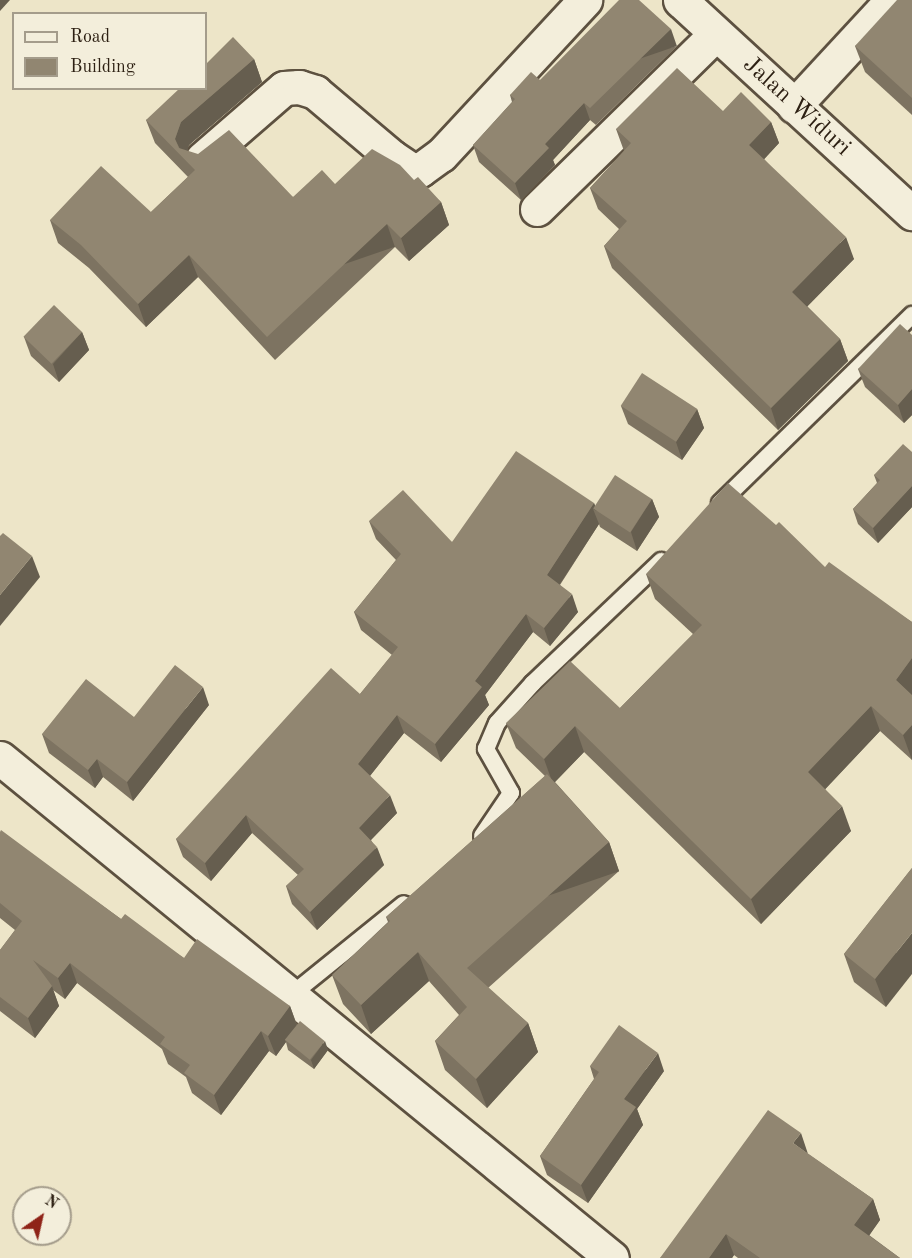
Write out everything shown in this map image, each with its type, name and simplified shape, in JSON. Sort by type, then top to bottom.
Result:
[{"type":"street","points":[[201,159],[284,88],[299,87],[315,92],[392,158],[410,169],[420,170],[441,155],[585,0]]},
{"type":"street","name":"Jalan Widuri","points":[[680,0],[912,213]]},
{"type":"street","points":[[794,106],[892,0]]},
{"type":"street","points":[[537,208],[716,34]]},
{"type":"street","points":[[0,758],[612,1258]]},
{"type":"lane","points":[[705,517],[912,315]]},
{"type":"lane","points":[[472,846],[494,823],[511,793],[486,749],[497,723],[533,683],[672,550]]},
{"type":"lane","points":[[290,996],[421,891]]},
{"type":"building","points":[[619,0],[639,0],[671,29],[590,108],[584,103],[545,144],[549,148],[515,183],[473,145],[515,99],[510,95],[531,72],[540,80]]},
{"type":"building","points":[[897,0],[912,0],[912,98],[855,46]]},
{"type":"building","points":[[233,37],[254,59],[181,122],[175,139],[179,148],[198,154],[229,130],[293,197],[322,170],[335,184],[372,149],[400,165],[414,180],[418,177],[441,202],[401,238],[387,224],[267,337],[189,255],[138,304],[81,245],[50,220],[101,166],[151,212],[195,170],[146,120],[178,90],[207,90],[207,63]]},
{"type":"building","points":[[677,68],[723,111],[741,92],[771,122],[749,145],[846,237],[792,292],[840,339],[771,408],[604,246],[627,221],[590,188],[631,143],[616,129]]},
{"type":"building","points":[[54,305],[82,332],[51,364],[23,337]]},
{"type":"building","points":[[900,324],[912,335],[912,389],[898,405],[858,369]]},
{"type":"building","points":[[642,373],[697,409],[676,442],[621,406]]},
{"type":"building","points":[[903,444],[912,452],[912,486],[873,528],[853,509],[880,480],[874,475]]},
{"type":"building","points":[[516,451],[594,503],[547,575],[572,594],[544,628],[526,614],[475,681],[482,687],[435,744],[397,715],[358,764],[390,795],[359,828],[377,847],[310,912],[286,886],[304,869],[246,815],[205,863],[176,839],[331,668],[360,694],[398,647],[354,612],[401,554],[369,521],[403,490],[452,542]]},
{"type":"building","points":[[615,475],[652,499],[630,533],[593,509]]},
{"type":"building","points":[[728,483],[776,525],[779,522],[825,567],[829,562],[912,622],[912,658],[896,680],[912,695],[912,725],[903,735],[871,706],[808,772],[842,806],[751,899],[575,726],[544,759],[506,723],[570,661],[620,708],[702,625],[646,574]]},
{"type":"building","points":[[3,533],[32,556],[0,595],[0,536]]},
{"type":"building","points":[[175,665],[203,687],[127,782],[97,759],[88,770],[42,734],[86,679],[134,717]]},
{"type":"building","points":[[547,774],[609,842],[467,968],[528,1023],[476,1079],[435,1041],[467,1007],[418,952],[361,1005],[332,975],[390,921],[386,917]]},
{"type":"building","points":[[1,830],[121,919],[125,914],[184,958],[197,939],[290,1006],[268,1036],[261,1031],[214,1095],[184,1073],[190,1065],[160,1044],[165,1037],[70,963],[58,978],[33,960],[52,986],[28,1018],[0,997],[0,950],[22,921],[0,903]]},
{"type":"building","points":[[912,868],[912,933],[875,979],[844,954]]},
{"type":"building","points":[[300,1021],[325,1041],[310,1060],[285,1040]]},
{"type":"building","points":[[619,1025],[658,1053],[624,1099],[636,1107],[581,1185],[540,1156],[599,1072],[590,1066]]},
{"type":"building","points":[[768,1110],[801,1133],[793,1143],[873,1199],[854,1225],[900,1258],[760,1258],[726,1234],[709,1258],[660,1258]]}]
